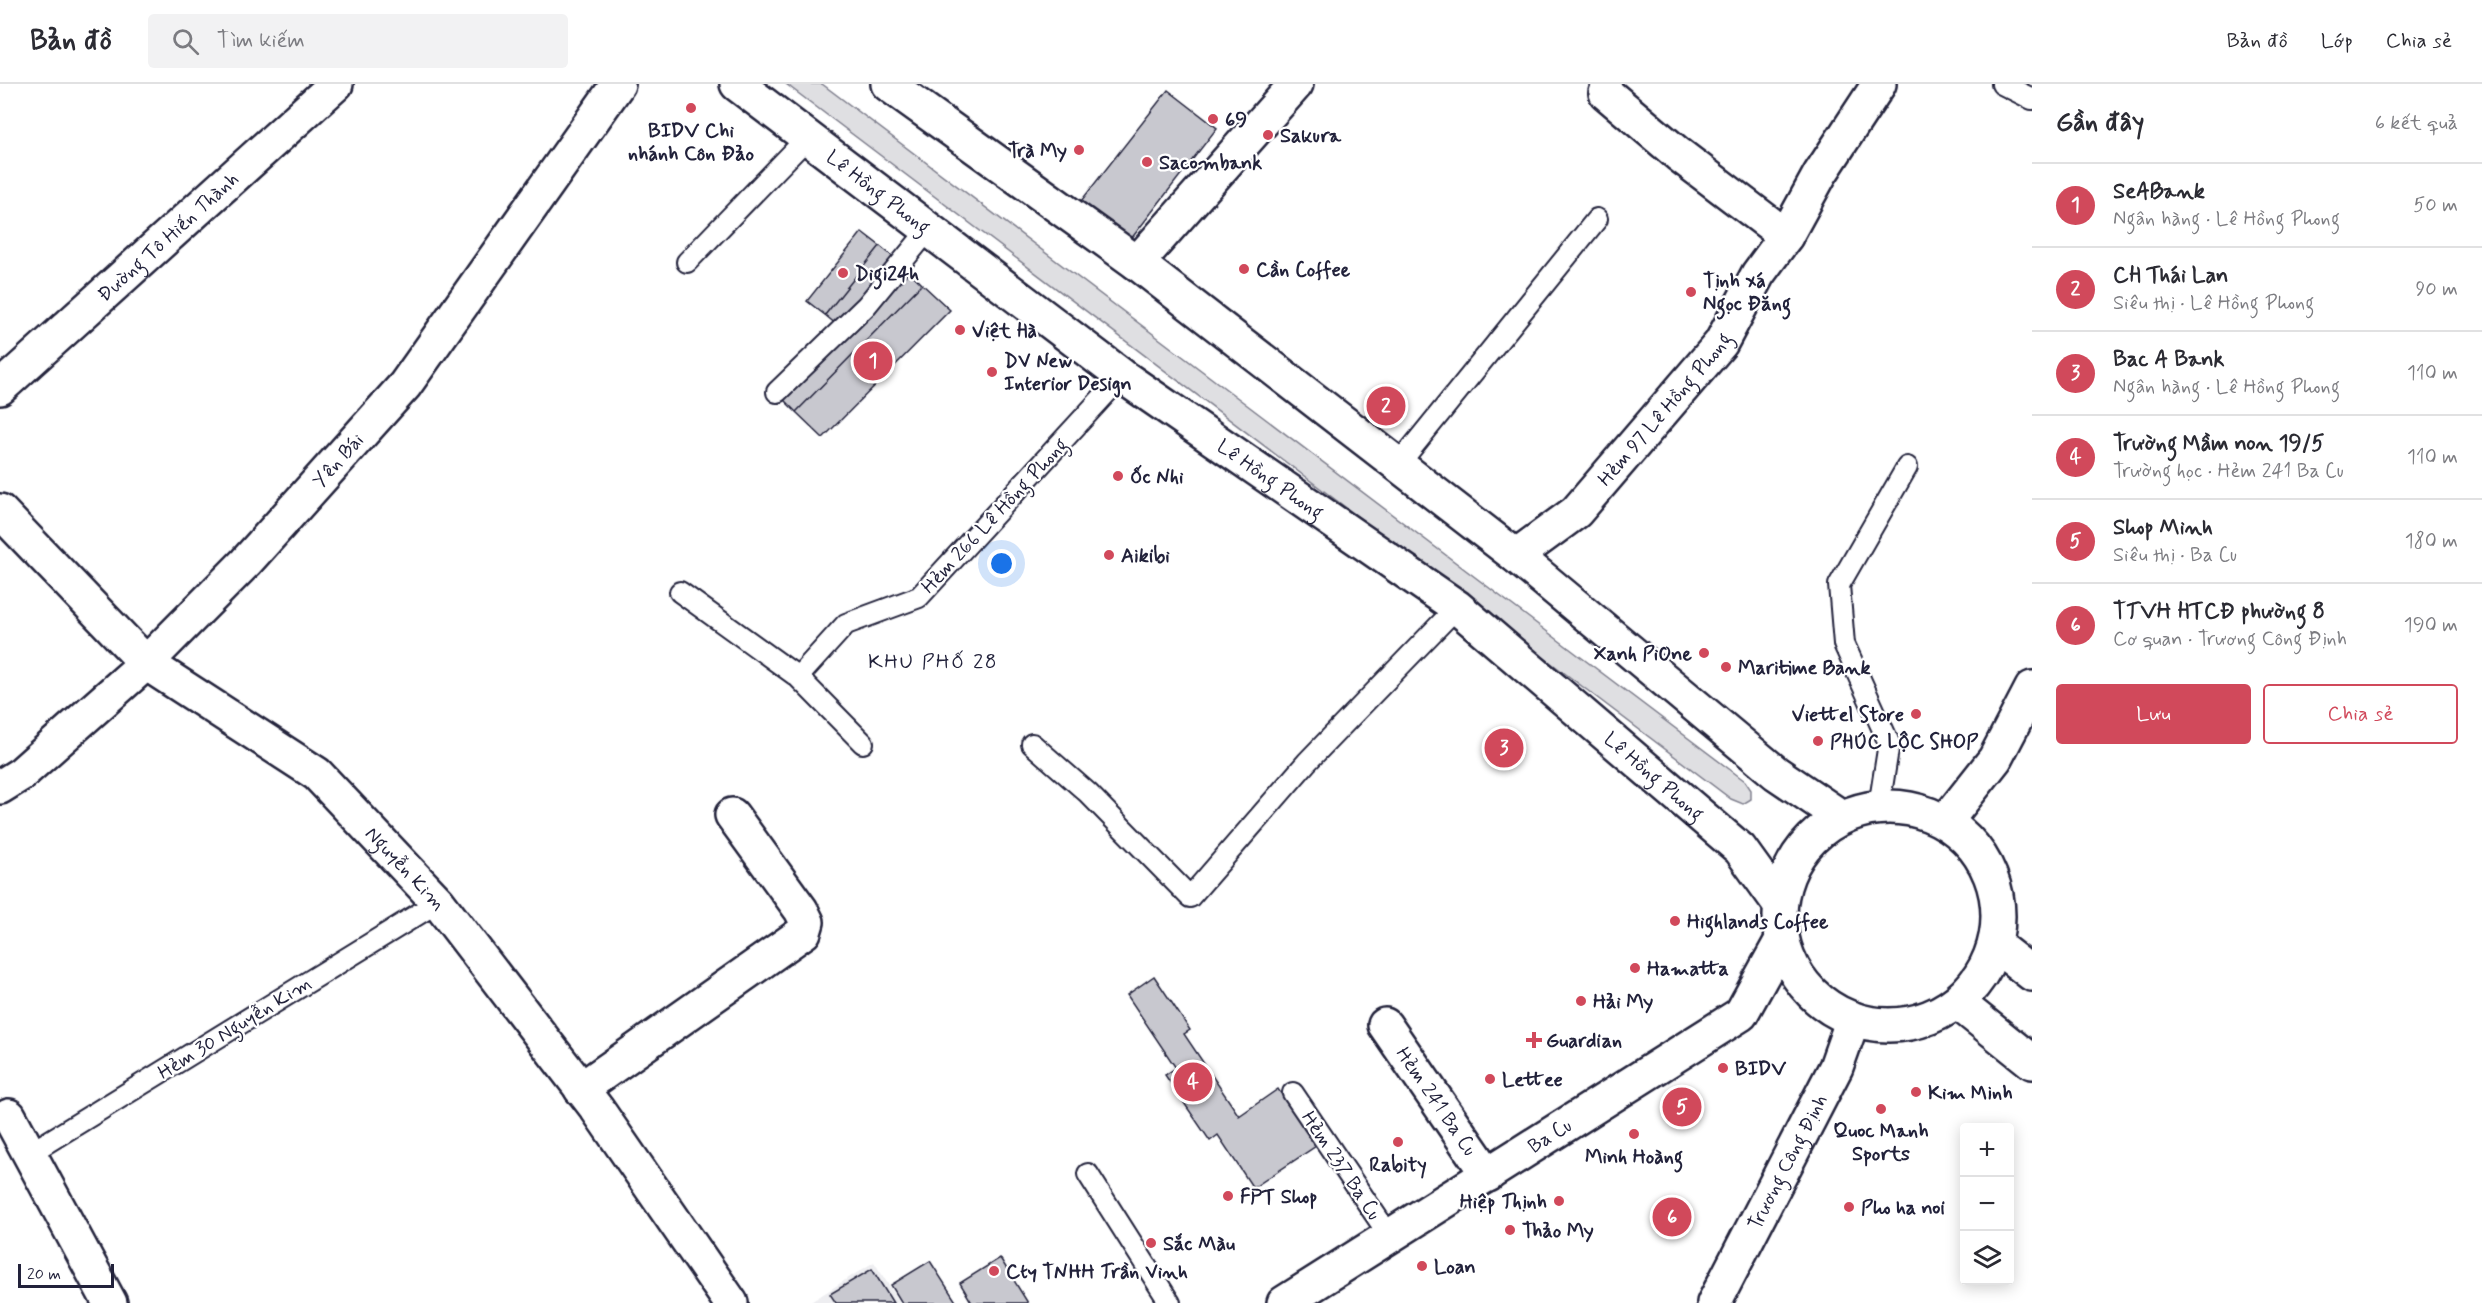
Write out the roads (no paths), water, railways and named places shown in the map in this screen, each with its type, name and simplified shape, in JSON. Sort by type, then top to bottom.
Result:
[{"type":"main road","name":"Đường Tô Hiến Thành","points":[[0,388],[336,84]]},
{"type":"main road","name":"Yên Bái","points":[[0,787],[21,774],[146,663],[246,562],[405,386],[618,84]]},
{"type":"main road","name":"Lê Hồng Phong","points":[[737,84],[1122,376],[1457,607],[1740,849],[1779,903]]},
{"type":"main road","points":[[888,84],[1137,264],[1516,556],[1776,773],[1841,817]]},
{"type":"main road","points":[[1137,264],[1296,84]]},
{"type":"main road","name":"Hẻm 97 Lê Hồng Phong","points":[[1516,556],[1575,512],[1721,343],[1758,274],[1786,236],[1820,174],[1879,84]]},
{"type":"main road","points":[[1606,93],[1678,154],[1786,236]]},
{"type":"main road","name":"Nguyễn Kim","points":[[0,511],[146,663],[317,774],[438,902],[581,1089],[662,1200],[731,1303]]},
{"type":"main road","points":[[1946,821],[1995,759],[2032,688]]},
{"type":"main road","points":[[1879,807],[1913,808],[1946,821],[1973,845],[1992,875],[1999,910],[1995,945],[1980,978],[1957,1002],[1923,1020],[1887,1025],[1852,1019],[1820,1001],[1795,974],[1782,940],[1779,903],[1790,867],[1811,838],[1841,817],[1879,807]]},
{"type":"main road","points":[[581,1089],[804,932],[807,922],[801,910],[732,816]]},
{"type":"main road","name":"Ba Cu","points":[[1284,1303],[1391,1238],[1741,1014],[1782,940]]},
{"type":"main road","points":[[1995,945],[2032,974]]},
{"type":"main road","points":[[1957,1002],[2032,1062]]},
{"type":"main road","name":"Trương Công Định","points":[[1714,1303],[1836,1067],[1852,1019]]},
{"type":"main road","name":"Hẻm 241 Ba Cu","points":[[1385,1025],[1488,1175]]},
{"type":"main road","points":[[5,1118],[30,1153],[110,1303]]},
{"type":"lane","points":[[2002,84],[2032,99]]},
{"type":"lane","points":[[687,262],[808,137]]},
{"type":"lane","points":[[1398,465],[1597,219]]},
{"type":"lane","points":[[777,392],[866,306],[929,229]]},
{"type":"lane","name":"Hẻm 266 Lê Hồng Phong","points":[[798,678],[846,624],[919,597],[1122,376]]},
{"type":"lane","points":[[1879,807],[1889,743],[1844,644],[1839,585],[1907,467]]},
{"type":"lane","points":[[680,592],[798,678],[863,743]]},
{"type":"lane","points":[[1032,744],[1088,793],[1190,897],[1307,762],[1457,607]]},
{"type":"lane","name":"Hẻm 30 Nguyễn Kim","points":[[30,1153],[438,902]]},
{"type":"lane","name":"Hẻm 237 Ba Cu","points":[[1293,1093],[1391,1238]]},
{"type":"lane","points":[[1088,1174],[1170,1303]]},
{"type":"place","name":"BIDV Chi nhánh Côn Đảo","points":[[691,108]]},
{"type":"place","name":"69","points":[[1213,119]]},
{"type":"place","name":"Sakura","points":[[1268,135]]},
{"type":"place","name":"Trà My","points":[[1079,150]]},
{"type":"place","name":"Sacombank","points":[[1147,162]]},
{"type":"place","name":"Cần Coffee","points":[[1244,269]]},
{"type":"place","name":"Digi24h","points":[[843,273]]},
{"type":"place","name":"Tịnh xá Ngọc Đăng","points":[[1691,292]]},
{"type":"place","name":"Việt Hà","points":[[960,330]]},
{"type":"place","name":"SeABank","points":[[873,361]]},
{"type":"place","name":"DV New Interior Design","points":[[992,372]]},
{"type":"place","name":"CH Thái Lan","points":[[1386,406]]},
{"type":"place","name":"Ốc Nhi","points":[[1118,476]]},
{"type":"place","name":"Aikibi","points":[[1109,555]]},
{"type":"place","name":"Xanh PiOne","points":[[1704,653]]},
{"type":"place","name":"Maritime Bank","points":[[1726,667]]},
{"type":"place","name":"Viettel Store","points":[[1916,714]]},
{"type":"place","name":"PHÚC LỘC SHOP","points":[[1818,741]]},
{"type":"place","name":"Bac A Bank","points":[[1504,748]]},
{"type":"place","name":"Highlands Coffee","points":[[1675,921]]},
{"type":"place","name":"Hamatta","points":[[1635,968]]},
{"type":"place","name":"Hải My","points":[[1581,1001]]},
{"type":"place","name":"Guardian","points":[[1534,1040]]},
{"type":"place","name":"BIDV","points":[[1723,1068]]},
{"type":"place","name":"Lettee","points":[[1490,1079]]},
{"type":"place","name":"Trường Mầm non 19/5","points":[[1193,1082]]},
{"type":"place","name":"Kim Minh","points":[[1916,1092]]},
{"type":"place","name":"Shop Minh","points":[[1682,1107]]},
{"type":"place","name":"Quoc Manh Sports","points":[[1881,1109]]},
{"type":"place","name":"Minh Hoàng","points":[[1634,1134]]},
{"type":"place","name":"Rabity","points":[[1398,1142]]},
{"type":"place","name":"FPT Shop","points":[[1228,1196]]},
{"type":"place","name":"Hiệp Thịnh","points":[[1559,1201]]},
{"type":"place","name":"Pho ha noi","points":[[1849,1207]]},
{"type":"place","name":"TTVH HTCĐ phường 8","points":[[1672,1217]]},
{"type":"place","name":"Thảo My","points":[[1510,1230]]},
{"type":"place","name":"Sắc Màu","points":[[1151,1243]]},
{"type":"place","name":"Loan","points":[[1422,1266]]},
{"type":"place","name":"Cty TNHH Trần Vinh","points":[[994,1271]]},
{"type":"district","name":"KHU PHỐ 28","points":[[933,661]]}]
